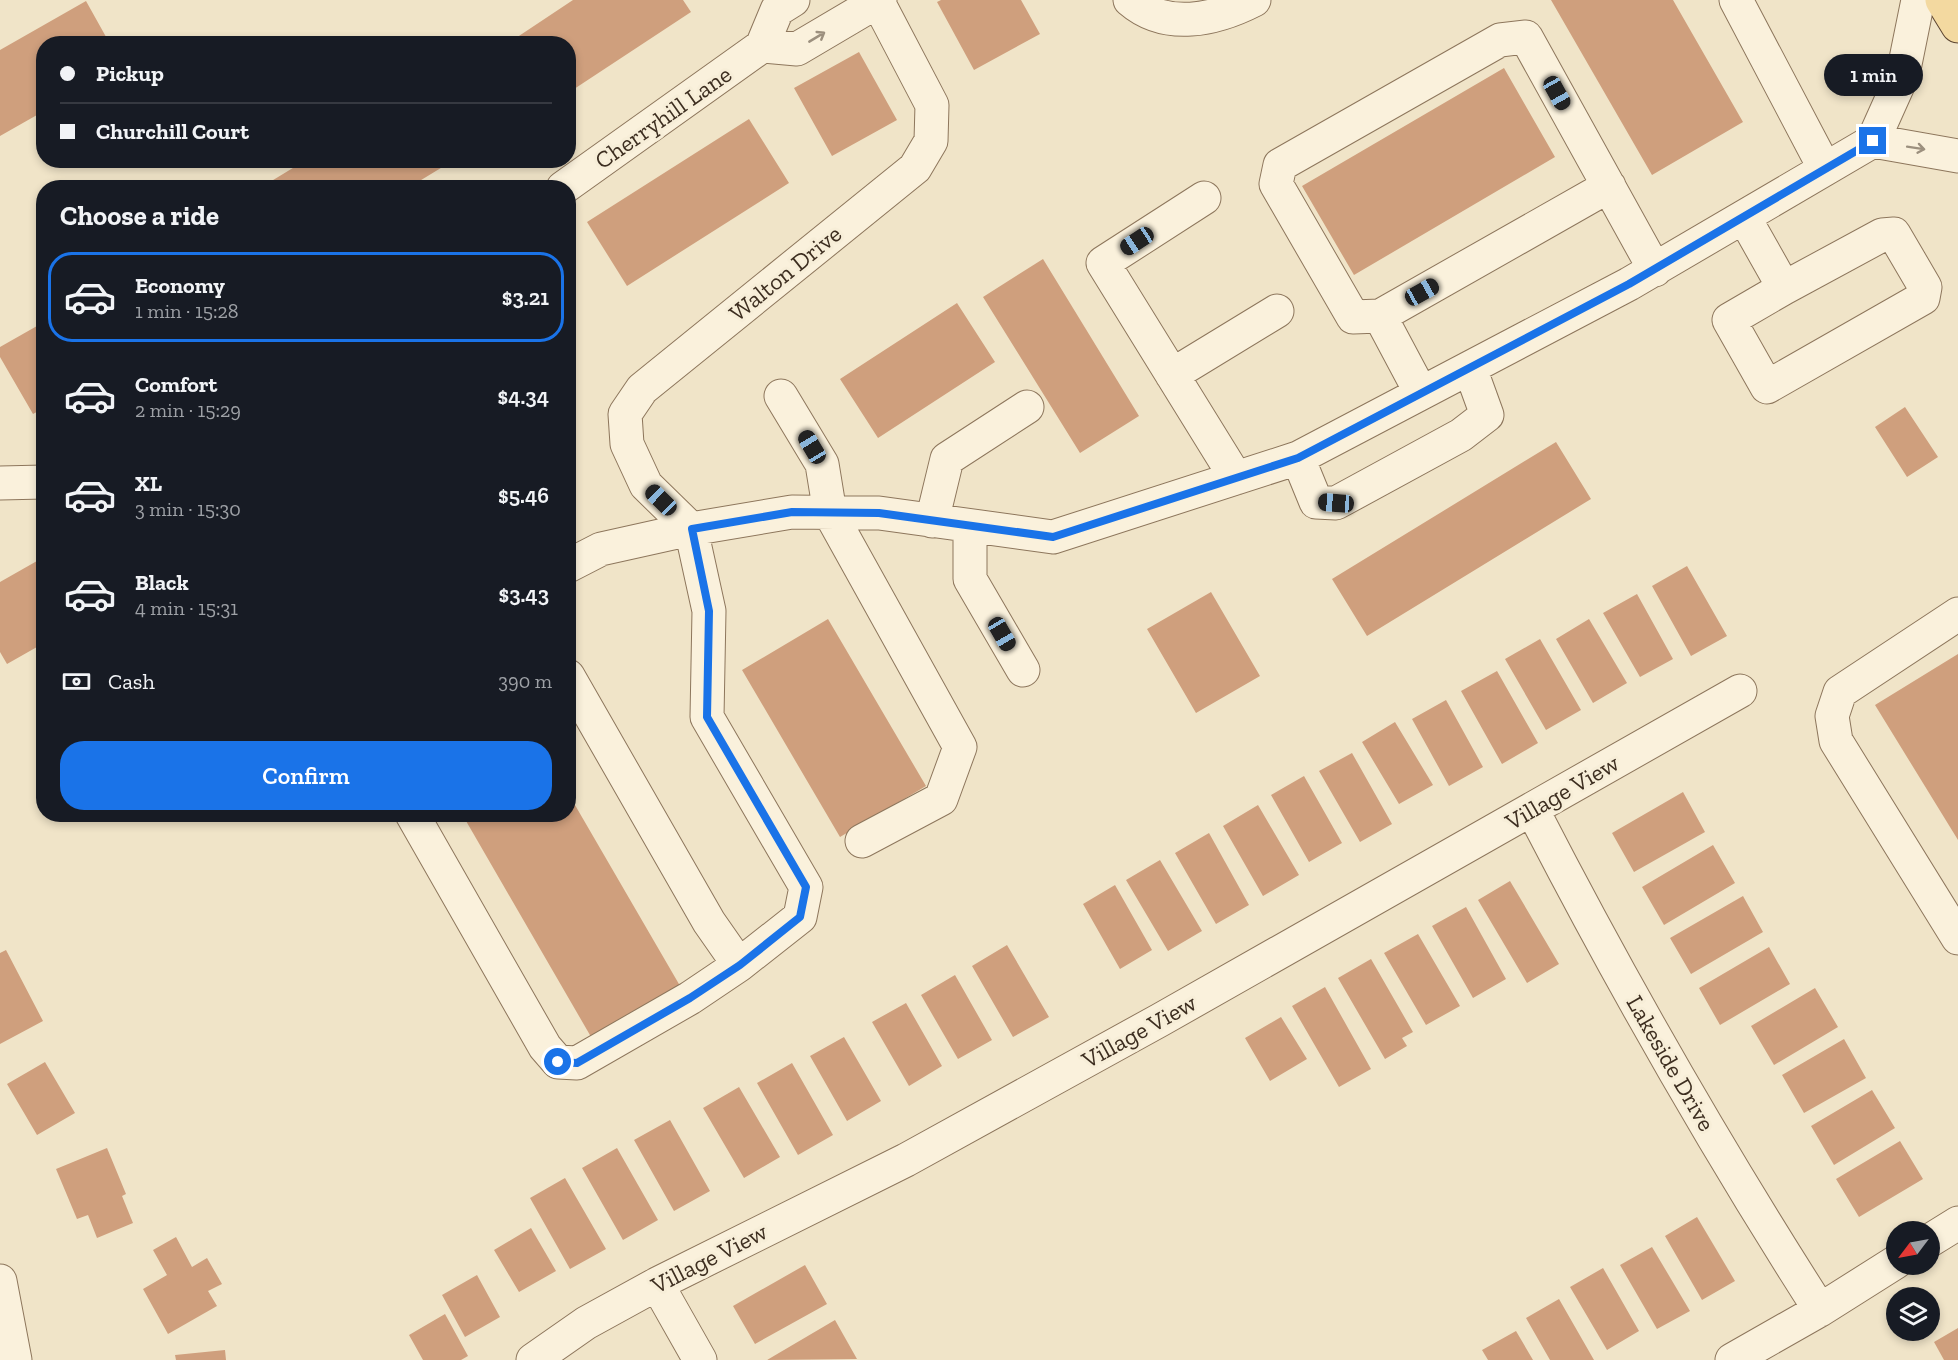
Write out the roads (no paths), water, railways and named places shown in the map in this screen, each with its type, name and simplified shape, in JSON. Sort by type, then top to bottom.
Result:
[{"type":"main road","points":[[1942,0],[1958,26]]},
{"type":"street","points":[[793,0],[777,10],[762,46],[797,49],[878,0]]},
{"type":"street","name":"Walton Drive","points":[[692,529],[646,485],[627,444],[625,414],[642,389],[915,168],[931,141],[932,105],[878,0]]},
{"type":"street","points":[[1130,0],[1143,12],[1182,21],[1229,13],[1254,0]]},
{"type":"street","points":[[1736,0],[1825,169]]},
{"type":"street","points":[[576,562],[601,549],[692,529],[792,512],[879,513],[1053,537],[1298,458],[1655,270],[1873,141],[1904,74],[1918,0]]},
{"type":"street","points":[[1609,186],[1380,316],[1353,317],[1276,184],[1280,165],[1500,39],[1526,37],[1609,186],[1655,270]]},
{"type":"street","name":"Cherryhill Lane","points":[[574,180],[762,46]]},
{"type":"street","points":[[1873,141],[1958,156]]},
{"type":"street","points":[[1204,198],[1103,263],[1236,478]]},
{"type":"street","points":[[1744,217],[1784,288]]},
{"type":"street","points":[[1894,234],[1925,287],[1923,298],[1767,387],[1729,320],[1784,288],[1882,235],[1894,234]]},
{"type":"street","points":[[1172,375],[1277,311]]},
{"type":"street","points":[[1380,316],[1421,393]]},
{"type":"street","points":[[1298,458],[1316,502],[1336,503],[1461,435],[1487,415],[1470,368]]},
{"type":"street","points":[[781,396],[822,464],[830,513],[960,747],[941,799],[862,841]]},
{"type":"street","points":[[932,521],[947,459],[1027,407]]},
{"type":"street","points":[[0,483],[36,482]]},
{"type":"street","points":[[970,526],[970,579],[1023,670]]},
{"type":"street","points":[[416,822],[545,1047],[558,1062],[577,1063],[690,998],[740,965],[800,917],[806,887],[707,717],[709,611],[692,529]]},
{"type":"street","points":[[1958,614],[1840,692],[1832,716],[1836,741],[1958,938]]},
{"type":"street","points":[[576,690],[710,922],[740,965]]},
{"type":"street","name":"Village View","points":[[533,1360],[586,1323],[657,1284],[906,1160],[1740,692]]},
{"type":"street","name":"Lakeside Drive","points":[[1532,809],[1580,901],[1655,1035],[1764,1223],[1820,1310]]},
{"type":"street","points":[[1940,1234],[1958,1223]]},
{"type":"street","points":[[1732,1360],[1820,1310],[1886,1268]]},
{"type":"street","points":[[0,1281],[15,1360]]},
{"type":"street","points":[[657,1284],[700,1360]]}]
